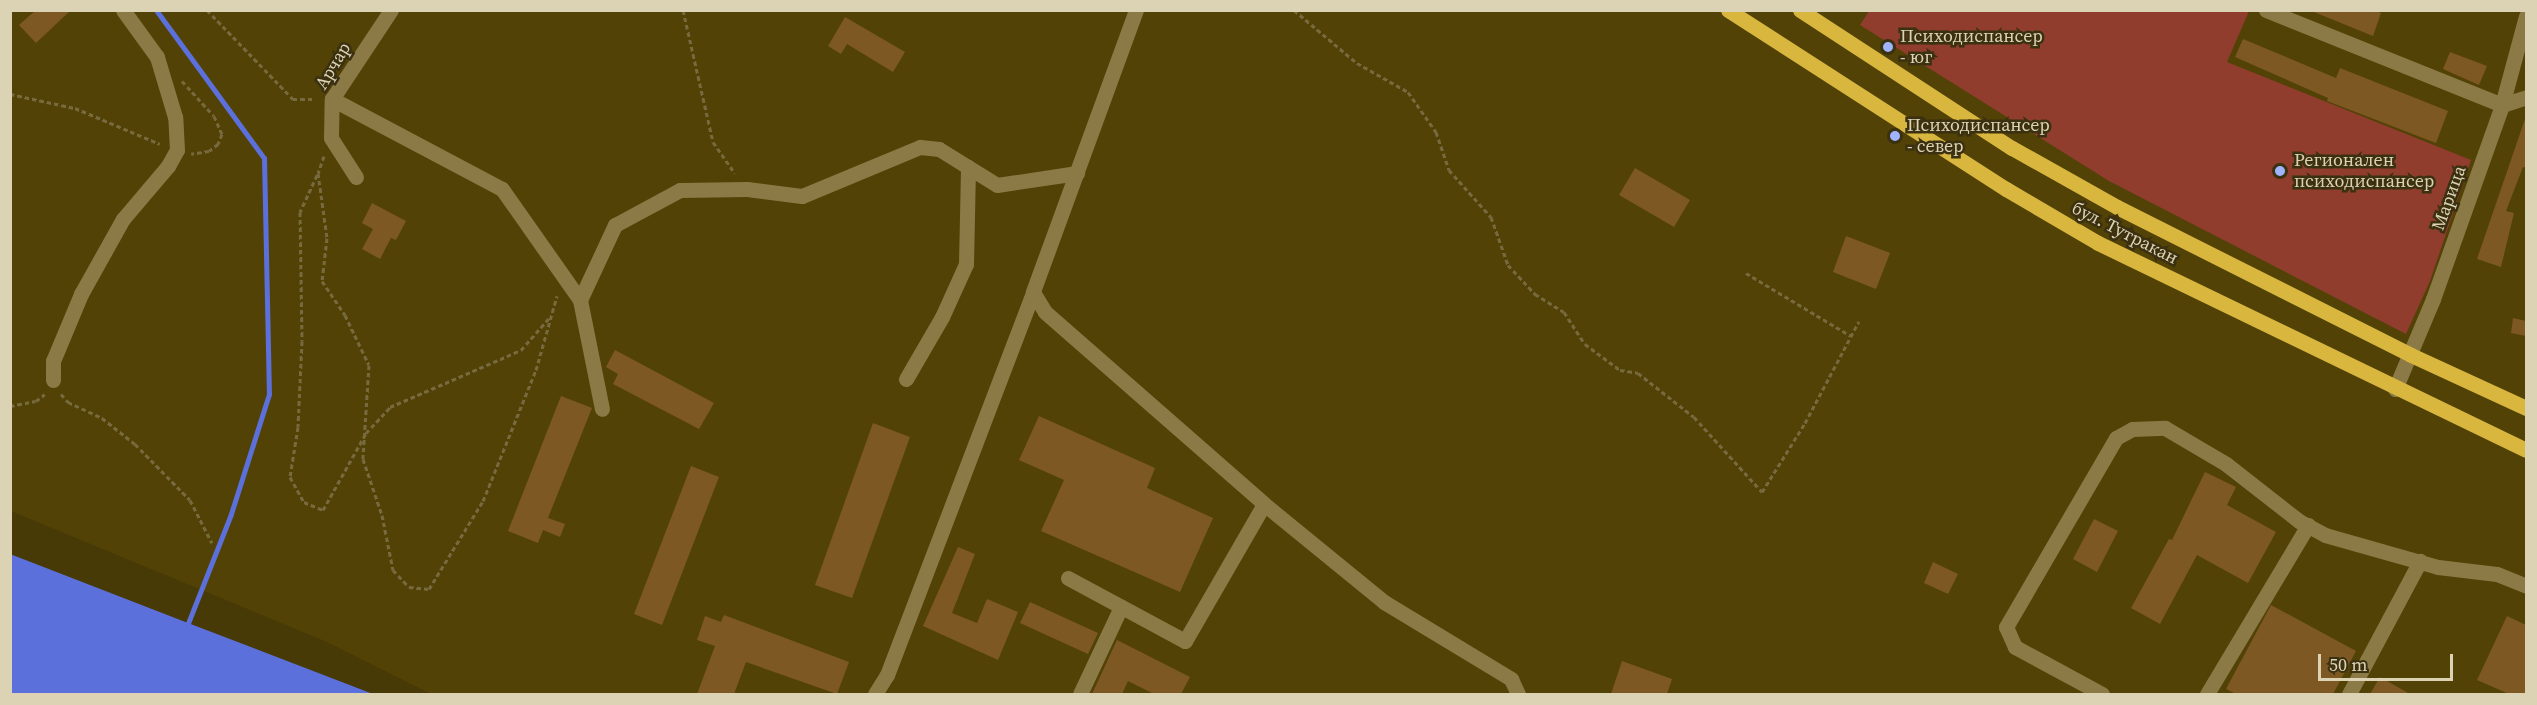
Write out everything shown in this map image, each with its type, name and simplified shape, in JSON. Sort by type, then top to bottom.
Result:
[{"type":"main road","name":"бул. Тутракан","points":[[1728,10],[2052,217],[2395,389],[2526,450]]},
{"type":"main road","name":"бул. Тутракан","points":[[1800,10],[2012,148],[2117,207],[2411,355],[2526,408]]},
{"type":"street","points":[[53,380],[53,361],[81,294],[123,219],[168,166],[177,150],[175,117],[157,57],[123,10]]},
{"type":"street","name":"Арчар","points":[[331,138],[332,99],[391,10]]},
{"type":"street","points":[[875,694],[887,675],[1033,292],[1136,10]]},
{"type":"street","points":[[2266,10],[2502,105],[2526,97]]},
{"type":"street","name":"Марица","points":[[2395,389],[2411,355],[2502,105],[2526,16]]},
{"type":"street","points":[[332,99],[502,189],[580,300],[602,409]]},
{"type":"street","points":[[331,138],[356,177]]},
{"type":"street","points":[[580,300],[615,225],[680,190],[747,189],[802,196],[920,147],[939,149],[997,185],[1077,173]]},
{"type":"street","points":[[906,379],[942,317],[966,264],[968,167]]},
{"type":"street","points":[[1033,292],[1045,312],[1264,504],[1384,602],[1511,679],[1518,694]]},
{"type":"street","points":[[2103,694],[2015,647],[2006,627],[2116,438],[2145,425],[2165,428],[2226,464],[2308,525],[2354,545],[2420,561],[2497,574],[2526,586]]},
{"type":"street","points":[[1068,578],[1185,641],[1264,504]]},
{"type":"street","points":[[2207,694],[2308,525]]},
{"type":"street","points":[[2349,694],[2420,561]]},
{"type":"street","points":[[1080,694],[1121,607]]},
{"type":"path","points":[[207,10],[293,99],[332,99]]},
{"type":"path","points":[[682,10],[713,142],[747,189]]},
{"type":"path","points":[[1294,10],[1357,63],[1408,92],[1436,132],[1449,170],[1491,217],[1508,265],[1534,294],[1564,312],[1586,344],[1620,370],[1638,373],[1694,417],[1762,492],[1805,423],[1858,321]]},
{"type":"path","points":[[10,94],[75,108],[104,118],[139,138],[189,155],[209,151],[218,144],[222,134],[214,116],[179,79]]},
{"type":"path","points":[[331,138],[300,212],[302,341],[298,427],[290,477],[304,501],[323,510],[366,434],[390,407],[521,350],[552,316]]},
{"type":"path","points":[[318,173],[327,238],[322,281],[345,315],[369,365],[363,459],[382,515],[393,570],[409,587],[429,589],[483,501],[536,370],[563,274]]},
{"type":"path","points":[[1746,273],[1851,336]]},
{"type":"path","points":[[10,406],[36,401],[49,391],[53,380]]},
{"type":"path","points":[[53,380],[68,402],[102,418],[127,438],[190,500],[212,543]]},
{"type":"shaded area","points":[[10,11],[2526,11],[2526,694],[431,694],[327,642],[11,511]]},
{"type":"shaded area","name":"Регионален психодиспансер","points":[[1869,11],[2249,11],[2227,62],[2471,160],[2430,281],[2406,334],[2109,181],[1860,25]]},
{"type":"water","points":[[10,554],[188,623],[373,694],[11,694]]},
{"type":"building","points":[[36,10],[71,10],[36,43],[19,25]]},
{"type":"building","points":[[2309,10],[2373,10],[2381,13],[2373,36]]},
{"type":"building","points":[[845,17],[905,52],[893,72],[847,44],[841,54],[828,46]]},
{"type":"building","points":[[2243,39],[2336,78],[2340,68],[2448,111],[2436,143],[2327,101],[2328,98],[2235,57]]},
{"type":"building","points":[[2450,52],[2487,66],[2479,85],[2443,69]]},
{"type":"building","points":[[2525,119],[2526,168],[2523,167],[2506,211],[2514,213],[2501,267],[2477,259]]},
{"type":"building","points":[[1635,168],[1690,200],[1674,227],[1619,195]]},
{"type":"building","points":[[372,203],[406,221],[396,240],[391,238],[380,259],[362,249],[373,229],[362,223]]},
{"type":"building","points":[[1846,236],[1890,253],[1876,289],[1833,272]]},
{"type":"building","points":[[2513,318],[2526,321],[2526,336],[2511,333]]},
{"type":"building","points":[[615,350],[714,403],[699,429],[613,384],[618,374],[606,367]]},
{"type":"building","points":[[561,396],[592,408],[548,518],[565,524],[560,537],[543,530],[538,543],[508,531]]},
{"type":"building","points":[[1039,416],[1155,468],[1147,488],[1213,518],[1180,592],[1041,531],[1064,480],[1019,460]]},
{"type":"building","points":[[873,423],[910,437],[852,598],[815,585]]},
{"type":"building","points":[[691,466],[719,477],[662,625],[634,614]]},
{"type":"building","points":[[2205,472],[2236,487],[2227,505],[2276,532],[2248,583],[2197,555],[2160,624],[2131,608],[2169,539],[2172,540]]},
{"type":"building","points":[[2094,519],[2118,531],[2097,572],[2073,559]]},
{"type":"building","points":[[958,547],[975,554],[952,613],[977,623],[987,599],[1018,612],[998,660],[923,626]]},
{"type":"building","points":[[1933,562],[1958,574],[1948,594],[1924,583]]},
{"type":"building","points":[[1030,602],[1098,633],[1088,654],[1020,623]]},
{"type":"building","points":[[2271,605],[2356,651],[2333,694],[2236,694],[2226,689]]},
{"type":"building","points":[[724,615],[849,662],[837,694],[746,662],[734,694],[697,694],[715,646],[697,640],[705,616],[721,622]]},
{"type":"building","points":[[2507,616],[2526,625],[2526,694],[2509,694],[2477,680]]},
{"type":"building","points":[[1117,640],[1190,677],[1181,694],[1154,694],[1128,681],[1122,694],[1092,694]]},
{"type":"building","points":[[1622,661],[1672,679],[1667,694],[1611,694]]},
{"type":"building","points":[[2380,677],[2410,694],[2370,694]]},
{"type":"waterway","points":[[156,10],[264,158],[269,394],[231,514],[188,623]]},
{"type":"place","name":"Психодиспансер - юг","points":[[1888,47]]},
{"type":"place","name":"Психодиспансер - север","points":[[1895,136]]},
{"type":"place","name":"Регионален психодиспансер","points":[[2280,171]]}]
